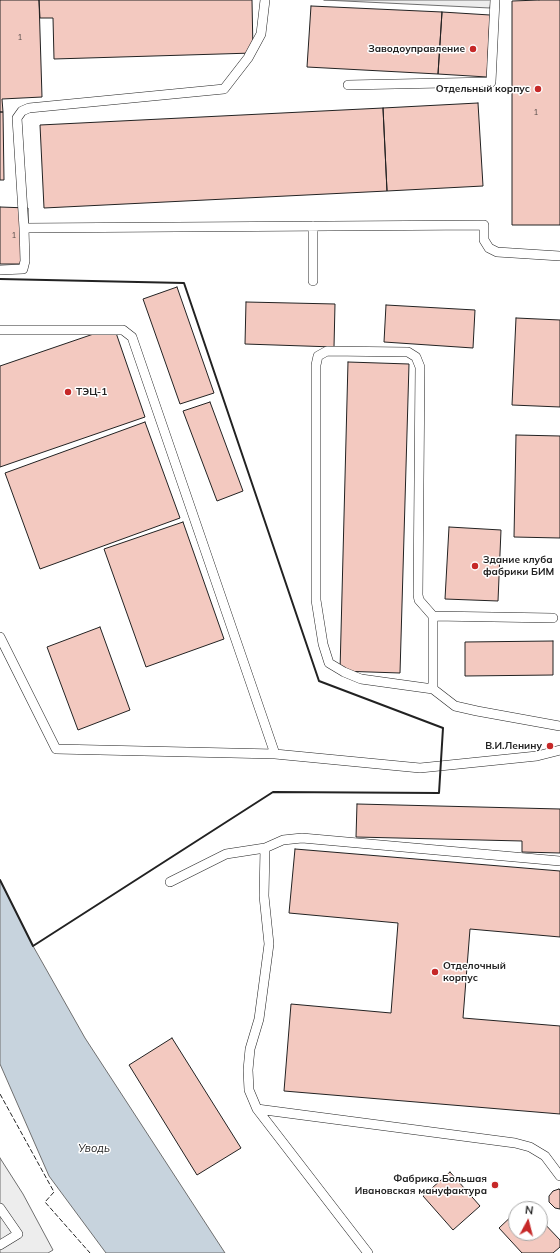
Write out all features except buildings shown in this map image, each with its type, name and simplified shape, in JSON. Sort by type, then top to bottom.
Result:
[{"type":"lane","points":[[0,270],[23,269],[25,261],[17,118],[22,111],[29,108],[224,89],[248,58],[261,34],[265,0]]},
{"type":"lane","points":[[348,85],[491,82],[495,0]]},
{"type":"lane","points":[[24,228],[484,225],[484,240],[489,248],[497,252],[560,256]]},
{"type":"lane","points":[[314,226],[314,281]]},
{"type":"lane","points":[[0,330],[123,330],[132,337],[275,754]]},
{"type":"lane","points":[[432,689],[433,616],[419,600],[418,595],[420,368],[416,357],[408,352],[327,351],[318,356],[316,365],[316,600],[323,644],[329,663],[344,672],[361,679],[432,689],[455,706],[560,726]]},
{"type":"lane","points":[[433,616],[553,618]]},
{"type":"lane","points":[[0,637],[56,748],[275,754],[420,768],[537,756],[560,750]]},
{"type":"lane","points":[[170,882],[226,854],[265,848],[282,840],[302,838],[560,861]]},
{"type":"lane","points":[[265,848],[264,896],[269,944],[259,1019],[250,1049],[248,1070],[249,1090],[257,1109],[368,1253]]},
{"type":"lane","points":[[257,1109],[515,1143],[530,1147],[545,1156],[560,1176]]},
{"type":"lane","points":[[0,1208],[18,1234],[0,1245]]},
{"type":"shaded area","points":[[324,0],[491,0],[490,8]]},
{"type":"shaded area","points":[[0,1158],[23,1194],[53,1250],[48,1253],[0,1253]]},
{"type":"water","name":"Уводь","points":[[0,880],[33,946],[85,1038],[225,1253],[106,1253],[49,1176],[0,1064]]},
{"type":"fence","points":[[0,1094],[54,1192],[45,1202],[90,1253]]},
{"type":"wall","points":[[0,279],[184,283],[319,681],[443,728],[439,793],[273,792],[33,946],[0,880]]},
{"type":"place","name":"Заводоуправление","points":[[473,49]]},
{"type":"place","name":"Отдельный корпус","points":[[538,89]]},
{"type":"place","name":"ТЭЦ-1","points":[[68,392]]},
{"type":"place","name":"Здание клуба фабрики БИМ","points":[[475,566]]},
{"type":"place","name":"В.И.Ленину","points":[[550,746]]},
{"type":"place","name":"Отделочный корпус","points":[[435,972]]},
{"type":"place","name":"Фабрика Большая Ивановская мануфактура","points":[[495,1185]]}]
